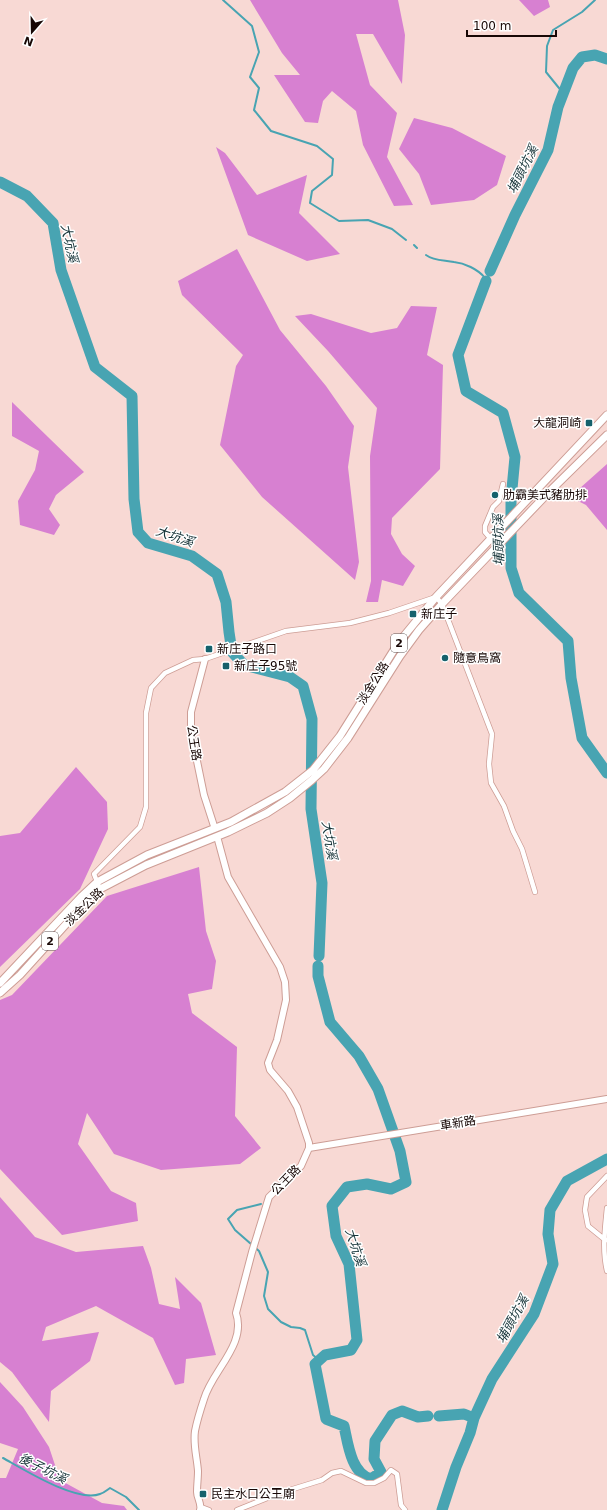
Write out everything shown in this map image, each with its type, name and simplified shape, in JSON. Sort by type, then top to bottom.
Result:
[{"type":"main road","name":"2","points":[[493,537],[607,415]]},
{"type":"main road","name":"淡金公路","points":[[226,828],[267,813],[302,789],[320,773],[348,738],[409,643],[442,604],[526,518],[550,491],[607,435]]},
{"type":"main road","name":"淡金公路","points":[[226,828],[299,781],[318,764],[334,745],[350,721],[399,642],[436,597],[493,537]]},
{"type":"main road","name":"2","points":[[207,836],[226,828]]},
{"type":"main road","name":"淡金公路","points":[[0,983],[97,882],[147,855],[207,836]]},
{"type":"main road","name":"淡金公路","points":[[0,993],[20,975],[86,901],[100,889],[139,868],[207,836]]},
{"type":"street","points":[[493,537],[485,532],[485,526],[493,507],[499,500],[503,484]]},
{"type":"street","points":[[100,889],[94,874],[140,827],[146,807],[146,713],[151,688],[165,673],[193,660],[205,659],[286,631],[350,622],[389,612],[436,597],[442,604],[492,734],[489,764],[490,778],[504,806],[513,831],[522,849],[531,875],[534,892]]},
{"type":"street","name":"公王路","points":[[205,659],[190,721],[204,795],[214,826]]},
{"type":"street","points":[[218,840],[228,876],[280,967],[285,982],[286,1000],[277,1040],[268,1063],[270,1070],[288,1091],[297,1107],[309,1142],[309,1148]]},
{"type":"street","name":"車新路","points":[[309,1148],[607,1099]]},
{"type":"street","name":"公王路","points":[[200,1509],[197,1493],[198,1471],[194,1448],[195,1430],[204,1399],[210,1382],[228,1358],[233,1345],[238,1329],[238,1318],[236,1313],[252,1250],[269,1198],[301,1166],[309,1148]]},
{"type":"street","points":[[605,1240],[588,1226],[585,1210],[587,1197],[607,1176]]},
{"type":"street","points":[[607,1208],[604,1258],[607,1271]]},
{"type":"street","points":[[237,1510],[280,1493],[322,1480],[332,1473],[341,1471],[366,1483],[374,1483],[384,1478],[391,1470],[397,1474],[401,1505],[405,1510]]},
{"type":"street","points":[[200,1509],[209,1510]]},
{"type":"shaded area","points":[[250,0],[398,0],[405,35],[402,84],[373,34],[356,34],[370,85],[397,113],[387,157],[413,205],[394,206],[363,145],[356,111],[332,91],[323,101],[318,123],[305,122],[274,75],[300,75],[282,53]]},
{"type":"shaded area","points":[[519,0],[548,0],[550,7],[534,16]]},
{"type":"shaded area","points":[[414,118],[452,128],[506,156],[497,185],[474,200],[431,205],[419,174],[399,149]]},
{"type":"shaded area","points":[[216,147],[225,153],[257,195],[307,175],[299,213],[340,254],[307,261],[248,235]]},
{"type":"shaded area","points":[[237,249],[280,330],[326,386],[354,426],[348,467],[359,562],[355,580],[262,497],[220,445],[236,366],[243,355],[182,295],[178,281]]},
{"type":"shaded area","points":[[411,306],[437,307],[427,355],[443,365],[440,469],[392,518],[391,534],[402,554],[415,566],[403,586],[382,580],[378,602],[366,602],[371,581],[370,456],[377,408],[328,351],[295,316],[311,314],[371,333],[397,328]]},
{"type":"shaded area","points":[[12,402],[84,472],[56,495],[49,509],[60,525],[54,535],[20,525],[18,501],[35,470],[39,451],[12,436]]},
{"type":"shaded area","points":[[607,464],[607,530],[586,505],[570,497]]},
{"type":"shaded area","points":[[76,767],[107,802],[108,829],[80,889],[0,967],[0,836],[20,833]]},
{"type":"shaded area","points":[[199,867],[206,931],[216,961],[212,989],[188,994],[192,1013],[237,1047],[235,1116],[261,1148],[240,1164],[161,1170],[114,1154],[87,1113],[78,1144],[111,1191],[136,1203],[138,1221],[62,1235],[0,1169],[0,1000],[12,995],[107,896]]},
{"type":"shaded area","points":[[0,1197],[35,1237],[76,1252],[143,1246],[151,1268],[159,1304],[180,1309],[175,1277],[201,1303],[216,1355],[186,1359],[184,1383],[175,1385],[153,1338],[96,1306],[46,1327],[42,1341],[99,1332],[90,1361],[51,1391],[49,1422],[12,1372],[0,1362]]},
{"type":"shaded area","points":[[0,1382],[23,1407],[49,1447],[60,1480],[102,1503],[124,1506],[127,1510],[0,1510],[0,1478],[6,1478],[18,1449],[0,1443]]},
{"type":"waterway","points":[[223,0],[252,26],[259,52],[250,77],[259,88],[254,110],[271,131],[317,146],[333,159],[332,175],[312,191],[310,203],[339,221],[368,220],[392,229],[406,240]]},
{"type":"waterway","points":[[563,93],[546,72],[547,46],[553,30],[582,12],[595,0]]},
{"type":"waterway","name":"埔頭坑溪","points":[[490,271],[515,215],[548,150],[558,107],[573,68],[582,57],[595,55],[607,59]]},
{"type":"waterway","name":"大坑溪","points":[[0,182],[27,196],[53,223],[61,270],[95,367],[132,396],[134,499],[138,532],[148,543],[192,556],[217,574],[226,602],[232,652],[244,665],[290,677],[303,686],[312,719],[311,809],[322,883],[319,956]]},
{"type":"waterway","points":[[414,245],[417,248]]},
{"type":"waterway","points":[[426,255],[436,259],[462,264],[475,269],[485,278],[482,292]]},
{"type":"waterway","name":"埔頭坑溪","points":[[486,281],[458,355],[466,391],[503,413],[515,457],[511,499],[511,568],[519,593],[568,641],[571,678],[582,738],[607,773]]},
{"type":"waterway","name":"大坑溪","points":[[318,966],[318,976],[330,1022],[359,1056],[378,1089],[400,1151],[406,1182],[391,1189],[367,1184],[347,1187],[332,1206],[336,1236],[349,1264],[357,1340],[351,1350],[325,1355],[315,1364],[326,1419],[344,1426],[349,1449],[355,1464],[364,1476],[371,1479],[381,1472],[374,1459],[375,1441],[392,1415],[402,1411],[418,1417],[428,1416]]},
{"type":"waterway","name":"埔頭坑溪","points":[[442,1510],[474,1418],[492,1379],[534,1314],[553,1264],[548,1234],[550,1210],[567,1181],[607,1159]]},
{"type":"waterway","points":[[261,1204],[237,1210],[228,1219],[235,1230],[259,1251],[268,1272],[264,1296],[268,1309],[281,1322],[291,1327],[305,1330],[313,1355],[319,1360]]},
{"type":"waterway","name":"大坑溪","points":[[439,1416],[464,1414],[474,1418]]},
{"type":"waterway","name":"後子坑溪","points":[[3,1458],[50,1484],[78,1494],[100,1494],[110,1488],[126,1497],[139,1510]]},
{"type":"place","name":"大龍洞崎","points":[[589,423]]},
{"type":"place","name":"肋霸美式豬肋排","points":[[495,495]]},
{"type":"place","name":"新庄子","points":[[413,614]]},
{"type":"place","name":"新庄子路口","points":[[209,649]]},
{"type":"place","name":"隨意鳥窩","points":[[445,658]]},
{"type":"place","name":"新庄子95號","points":[[226,666]]},
{"type":"place","name":"民主水口公王廟","points":[[203,1494]]}]
